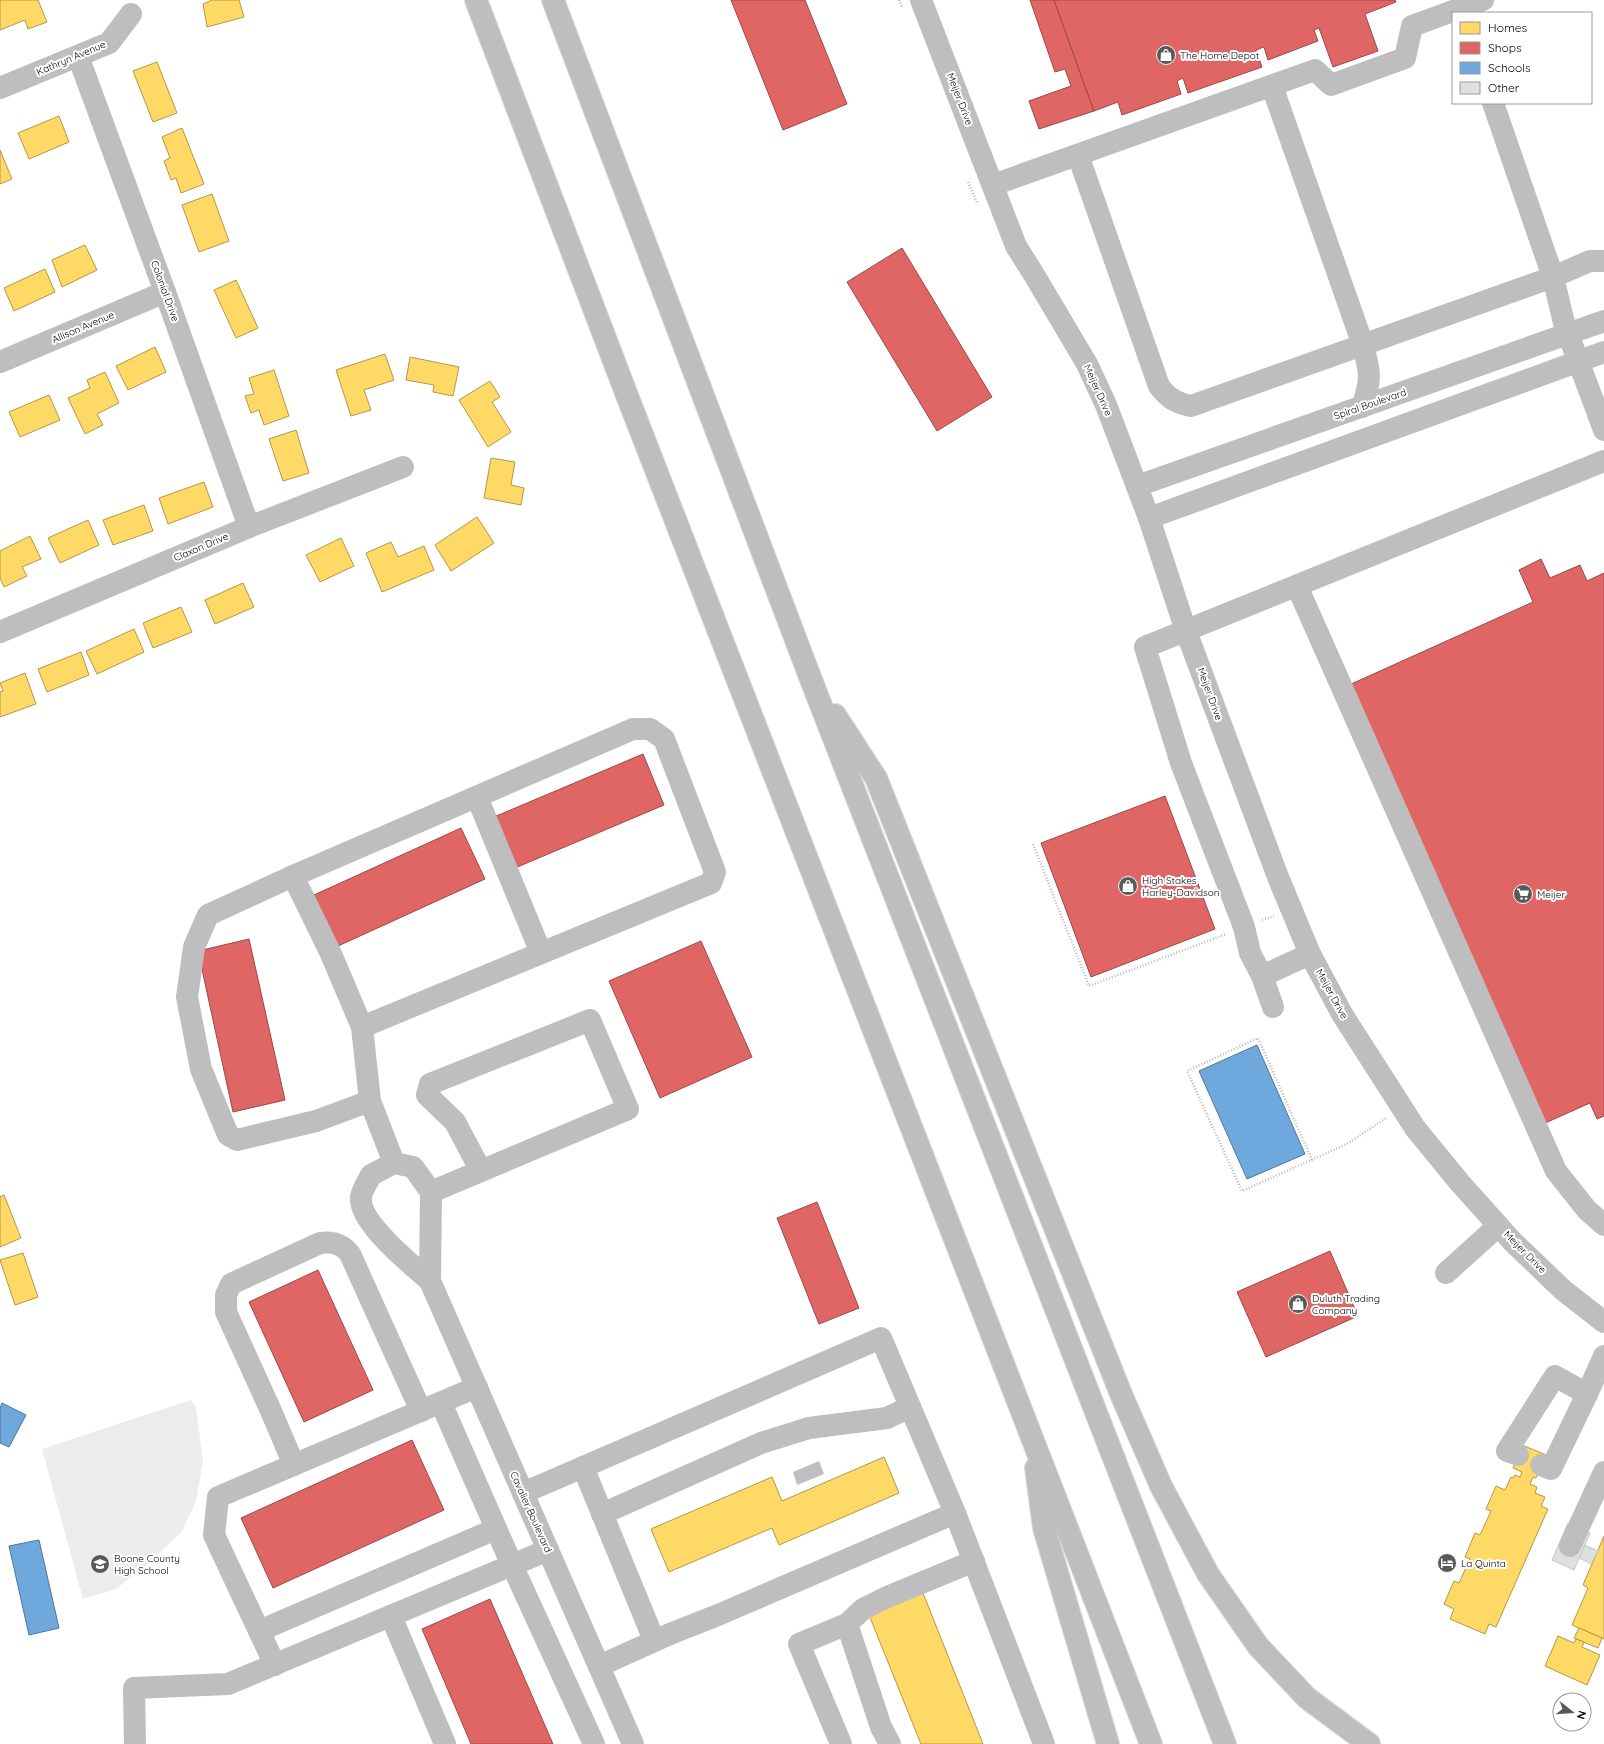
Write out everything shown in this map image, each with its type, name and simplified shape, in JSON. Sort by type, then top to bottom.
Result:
[{"type":"main road","points":[[476,0],[628,398],[1030,1429],[1151,1744]]},
{"type":"main road","points":[[552,0],[810,677],[1225,1744]]},
{"type":"main road","name":"Meijer Drive","points":[[921,0],[1016,246],[1034,273],[1087,364],[1112,420],[1149,518],[1186,631],[1278,877],[1310,954],[1346,1020],[1415,1128],[1460,1184],[1512,1241],[1563,1290],[1604,1322]]},
{"type":"main road","points":[[1461,11],[1483,0]]},
{"type":"main road","name":"Kathryn Avenue","points":[[0,88],[109,43],[131,14]]},
{"type":"main road","points":[[993,184],[1315,70],[1331,86],[1405,58],[1412,26],[1452,14]]},
{"type":"main road","name":"Colonial Drive","points":[[78,56],[165,292],[249,527]]},
{"type":"main road","points":[[1272,86],[1363,345],[1370,372],[1368,390],[1362,406]]},
{"type":"main road","points":[[1493,104],[1553,277],[1568,334],[1604,430]]},
{"type":"main road","points":[[1078,154],[1159,386],[1168,398],[1180,404],[1192,406],[1553,277],[1590,261],[1604,261]]},
{"type":"main road","name":"Allison Avenue","points":[[0,362],[165,292]]},
{"type":"main road","name":"Spiral Boulevard","points":[[1137,486],[1604,321]]},
{"type":"main road","points":[[1149,518],[1604,352]]},
{"type":"main road","points":[[1370,372],[1382,386],[1396,394]]},
{"type":"main road","points":[[1273,1007],[1262,976],[1250,952],[1244,927],[1181,763],[1145,647],[1604,461]]},
{"type":"main road","name":"Claxon Drive","points":[[0,632],[249,527],[403,467]]},
{"type":"main road","points":[[1297,586],[1556,1171],[1587,1210],[1604,1225]]},
{"type":"main road","points":[[810,677],[876,778],[1120,1394],[1161,1486],[1208,1574],[1258,1646],[1307,1698],[1369,1744]]},
{"type":"main road","points":[[362,1027],[711,883],[715,872],[664,739],[650,729],[633,729],[293,876],[208,915],[194,947],[187,997],[202,1069],[228,1135],[237,1140],[316,1121],[370,1101]]},
{"type":"main road","points":[[477,796],[541,953]]},
{"type":"main road","points":[[293,876],[331,954],[362,1027],[370,1101],[394,1163],[413,1166],[431,1192],[481,1171],[628,1109],[590,1020],[430,1084],[427,1095],[455,1122],[481,1171]]},
{"type":"main road","points":[[1262,976],[1310,954]]},
{"type":"main road","name":"Cavalier Boulevard","points":[[394,1163],[371,1174],[361,1197],[365,1214],[377,1231],[430,1281],[633,1744]]},
{"type":"main road","name":"Cavalier Boulevard","points":[[430,1281],[431,1192]]},
{"type":"main road","points":[[1446,1273],[1498,1226]]},
{"type":"main road","points":[[294,1465],[226,1312],[226,1295],[231,1284],[320,1243],[336,1243],[344,1247],[350,1254],[496,1529],[594,1744]]},
{"type":"main road","points":[[523,1493],[881,1338],[955,1513],[1044,1744]]},
{"type":"main road","points":[[1541,1465],[1551,1469],[1604,1356]]},
{"type":"main road","points":[[1518,1455],[1508,1451],[1555,1376],[1587,1394]]},
{"type":"main road","points":[[275,1665],[214,1535],[218,1497],[476,1387]]},
{"type":"main road","points":[[602,1514],[761,1443],[809,1428],[887,1418],[910,1407]]},
{"type":"main road","points":[[1030,1429],[1044,1528],[1108,1744]]},
{"type":"main road","points":[[583,1467],[654,1640]]},
{"type":"main road","points":[[1570,1546],[1604,1472]]},
{"type":"main road","points":[[599,1666],[654,1640],[718,1615],[955,1513]]},
{"type":"main road","points":[[259,1631],[496,1529]]},
{"type":"main road","points":[[135,1744],[134,1688],[228,1684],[548,1550]]},
{"type":"main road","points":[[841,1744],[799,1644],[847,1624],[863,1609],[869,1606],[974,1561]]},
{"type":"main road","points":[[391,1616],[445,1744]]},
{"type":"main road","points":[[847,1624],[882,1727],[890,1744]]},
{"type":"path","points":[[1033,844],[1089,986],[1275,916]]},
{"type":"path","points":[[1312,1160],[1258,1038],[1187,1071],[1242,1191],[1312,1160],[1347,1144],[1386,1118]]},
{"type":"shaded area","points":[[191,1400],[196,1408],[203,1461],[196,1501],[182,1531],[148,1564],[116,1589],[83,1599],[42,1449]]},
{"type":"shaded area","points":[[819,1461],[824,1474],[797,1485],[793,1472]]},
{"type":"building: Homes","points":[[0,0],[38,0],[47,22],[28,29],[25,20],[0,30]]},
{"type":"building: Homes","points":[[212,0],[239,0],[244,17],[207,27],[203,4]]},
{"type":"building: Homes","points":[[157,62],[177,113],[153,122],[133,71]]},
{"type":"building: Homes","points":[[59,116],[69,142],[29,159],[18,133]]},
{"type":"building: Homes","points":[[182,128],[204,184],[181,193],[176,178],[171,180],[164,161],[170,158],[162,137]]},
{"type":"building: Homes","points":[[0,150],[12,179],[0,184]]},
{"type":"building: Homes","points":[[212,194],[229,241],[199,252],[182,205]]},
{"type":"building: Homes","points":[[85,245],[97,270],[62,287],[52,260]]},
{"type":"building: Homes","points":[[45,269],[55,292],[14,311],[4,288]]},
{"type":"building: Homes","points":[[236,280],[258,328],[236,338],[214,290]]},
{"type":"building: Homes","points":[[155,347],[166,372],[128,390],[116,366]]},
{"type":"building: Homes","points":[[385,354],[394,380],[364,390],[371,410],[351,416],[336,370]]},
{"type":"building: Homes","points":[[410,357],[459,367],[453,396],[433,392],[434,385],[406,380]]},
{"type":"building: Homes","points":[[274,370],[289,416],[264,425],[259,410],[251,413],[245,396],[254,394],[249,378]]},
{"type":"building: Homes","points":[[105,372],[119,403],[97,414],[103,425],[85,434],[68,398],[90,388],[87,380]]},
{"type":"building: Homes","points":[[490,381],[500,397],[492,402],[511,432],[488,447],[459,400]]},
{"type":"building: Homes","points":[[49,395],[60,420],[20,437],[9,412]]},
{"type":"building: Homes","points":[[296,430],[309,473],[283,481],[269,439]]},
{"type":"building: Homes","points":[[491,458],[515,462],[511,485],[524,488],[521,505],[484,498]]},
{"type":"building: Homes","points":[[204,482],[213,507],[168,524],[159,498]]},
{"type":"building: Homes","points":[[144,505],[153,531],[113,545],[103,520]]},
{"type":"building: Homes","points":[[477,517],[494,543],[451,571],[435,545]]},
{"type":"building: Homes","points":[[88,520],[99,545],[60,563],[48,538]]},
{"type":"building: Homes","points":[[30,536],[41,559],[22,567],[27,576],[4,587],[0,578],[0,551]]},
{"type":"building: Homes","points":[[341,538],[354,566],[320,582],[306,555]]},
{"type":"building: Homes","points":[[391,542],[398,557],[424,546],[434,570],[382,592],[366,553]]},
{"type":"building: Homes","points":[[243,583],[254,607],[215,624],[205,600]]},
{"type":"building: Homes","points":[[181,607],[192,632],[153,648],[143,623]]},
{"type":"building: Homes","points":[[134,629],[144,652],[97,674],[86,651]]},
{"type":"building: Homes","points":[[81,652],[89,675],[47,692],[38,669]]},
{"type":"building: Homes","points":[[25,673],[36,704],[0,717],[0,692],[3,691],[0,683]]},
{"type":"building: Homes","points":[[4,1195],[21,1238],[0,1247],[0,1197]]},
{"type":"building: Homes","points":[[23,1253],[38,1297],[15,1305],[0,1260]]},
{"type":"building: Homes","points":[[1522,1445],[1546,1455],[1536,1478],[1533,1477],[1530,1484],[1537,1487],[1535,1493],[1545,1497],[1541,1506],[1548,1509],[1496,1627],[1489,1624],[1485,1634],[1450,1619],[1454,1609],[1444,1604],[1454,1581],[1459,1583],[1470,1559],[1465,1557],[1475,1533],[1480,1535],[1491,1511],[1486,1509],[1496,1486],[1505,1490],[1511,1477],[1513,1478],[1515,1475],[1520,1477],[1522,1472],[1513,1468]]},
{"type":"building: Homes","points":[[884,1457],[899,1493],[779,1545],[772,1528],[669,1572],[651,1529],[772,1477],[782,1501]]},
{"type":"building: Homes","points":[[1604,1536],[1604,1639],[1572,1625],[1588,1588],[1583,1585]]},
{"type":"building: Homes","points":[[923,1593],[983,1744],[921,1744],[869,1615]]},
{"type":"building: Homes","points":[[1579,1628],[1602,1638],[1598,1648],[1574,1638]]},
{"type":"building: Homes","points":[[1558,1636],[1574,1643],[1576,1639],[1584,1642],[1582,1647],[1600,1655],[1587,1685],[1545,1666]]},
{"type":"building: Shops","points":[[731,0],[805,0],[847,104],[783,130]]},
{"type":"building: Shops","points":[[1030,0],[1054,0],[1094,111],[1039,129],[1029,101],[1071,86],[1065,69],[1055,72]]},
{"type":"building: Shops","name":"The Home Depot","points":[[1054,0],[1395,0],[1396,2],[1365,14],[1378,51],[1333,67],[1319,28],[1314,30],[1318,41],[1268,60],[1264,47],[1256,50],[1262,67],[1188,93],[1183,78],[1177,81],[1181,94],[1122,115],[1118,102],[1094,111]]},
{"type":"building: Shops","points":[[902,248],[992,397],[937,431],[847,282]]},
{"type":"building: Shops","name":"Meijer","points":[[1541,559],[1550,578],[1580,565],[1587,581],[1604,573],[1604,1116],[1597,1119],[1590,1103],[1543,1124],[1349,685],[1533,602],[1519,570]]},
{"type":"building: Shops","points":[[643,754],[664,805],[515,868],[494,817]]},
{"type":"building: Shops","name":"High Stakes Harley-Davidson","points":[[1165,796],[1215,929],[1091,977],[1041,843]]},
{"type":"building: Shops","points":[[461,828],[485,879],[338,946],[314,895]]},
{"type":"building: Shops","points":[[249,939],[285,1100],[233,1112],[198,951]]},
{"type":"building: Shops","points":[[701,941],[752,1057],[660,1098],[609,981]]},
{"type":"building: Shops","points":[[817,1202],[859,1308],[819,1324],[777,1218]]},
{"type":"building: Shops","name":"Duluth Trading Company","points":[[1330,1251],[1358,1316],[1266,1357],[1237,1292]]},
{"type":"building: Shops","points":[[318,1270],[373,1390],[304,1422],[249,1302]]},
{"type":"building: Shops","points":[[412,1440],[444,1510],[273,1588],[241,1518]]},
{"type":"building: Shops","points":[[490,1599],[553,1744],[471,1744],[422,1629]]},
{"type":"building: Schools","points":[[1257,1045],[1305,1154],[1247,1179],[1199,1071]]},
{"type":"building: Schools","points":[[2,1403],[26,1415],[9,1447],[0,1443],[0,1408]]},
{"type":"building: Schools","points":[[39,1540],[59,1628],[29,1635],[9,1546]]},
{"type":"building: Other","points":[[1568,1523],[1590,1533],[1574,1570],[1552,1560]]},
{"type":"building: Other","points":[[1585,1545],[1598,1551],[1591,1564],[1579,1558]]},
{"type":"place","name":"The Home Depot","points":[[1166,55]]},
{"type":"place","name":"High Stakes Harley-Davidson","points":[[1128,886]]},
{"type":"place","name":"Meijer","points":[[1523,894]]},
{"type":"place","name":"Duluth Trading Company","points":[[1298,1304]]},
{"type":"place","name":"La Quinta","points":[[1447,1563]]},
{"type":"place","name":"Boone County High School","points":[[100,1564]]}]
